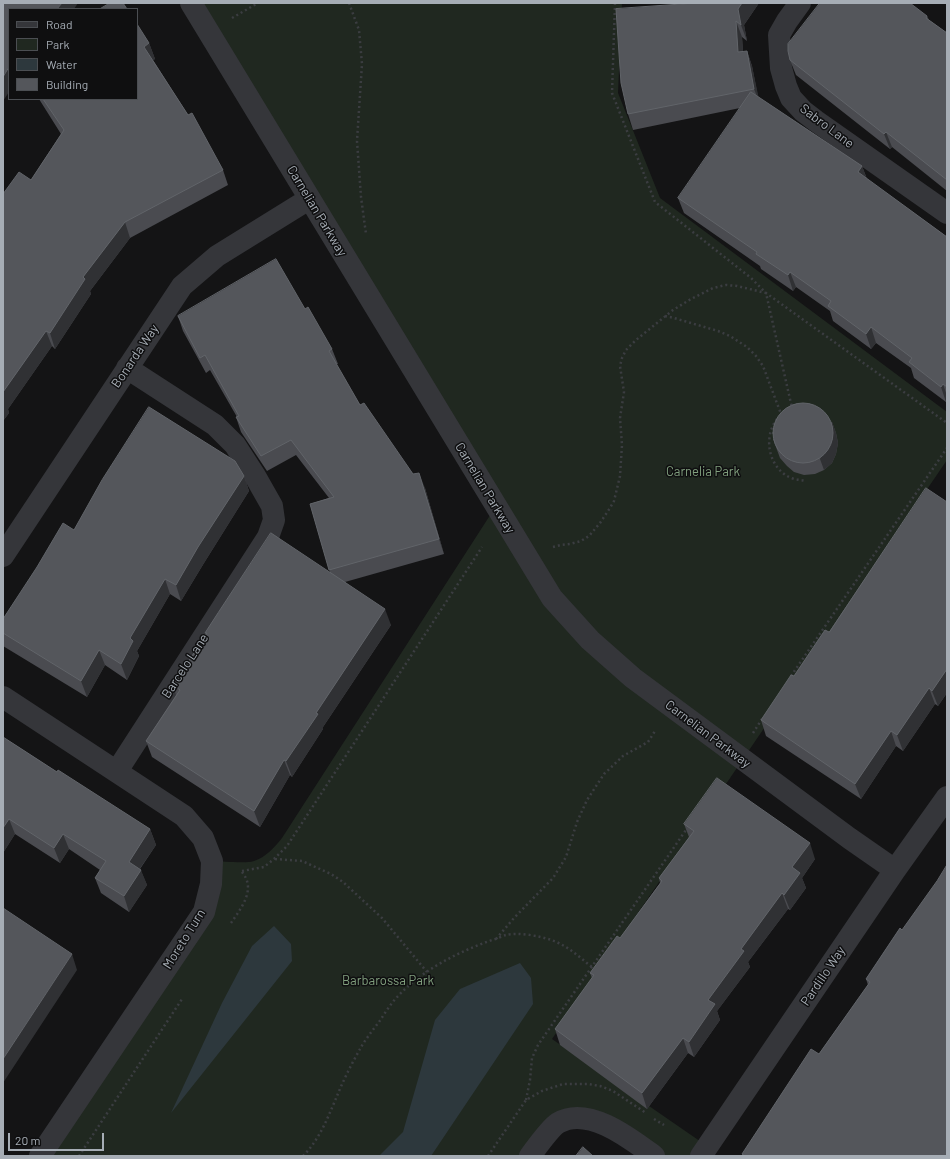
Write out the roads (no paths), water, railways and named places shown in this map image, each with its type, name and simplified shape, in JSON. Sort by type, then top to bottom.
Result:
[{"type":"street","name":"Carnelian Parkway","points":[[191,3],[552,598],[590,640],[633,678],[849,838],[895,870]]},
{"type":"street","name":"Sabro Lane","points":[[800,3],[779,35],[781,68],[791,98],[803,111],[816,121],[947,213]]},
{"type":"street","name":"Bonarda Way","points":[[3,556],[182,286],[217,256],[309,198]]},
{"type":"street","name":"Barcelo Lane","points":[[117,771],[268,537],[274,520],[272,506],[235,445],[215,425],[127,368]]},
{"type":"street","name":"Moreto Turn","points":[[3,697],[184,816],[203,838],[212,861],[211,884],[204,912],[40,1156]]},
{"type":"street","name":"Pardillo Way","points":[[701,1156],[895,870],[947,797]]},
{"type":"street","points":[[530,1156],[557,1124],[573,1118],[591,1120],[611,1128],[632,1139],[654,1156]]},
{"type":"water","points":[[274,926],[291,944],[292,961],[171,1113],[222,1003],[252,946]]},
{"type":"water","points":[[520,963],[531,978],[533,1004],[431,1156],[379,1156],[403,1132],[435,1020],[460,989]]},
{"type":"park label","name":"Carnelia Park","points":[[703,472]]},
{"type":"park label","name":"Barbarossa Park","points":[[388,981]]}]
